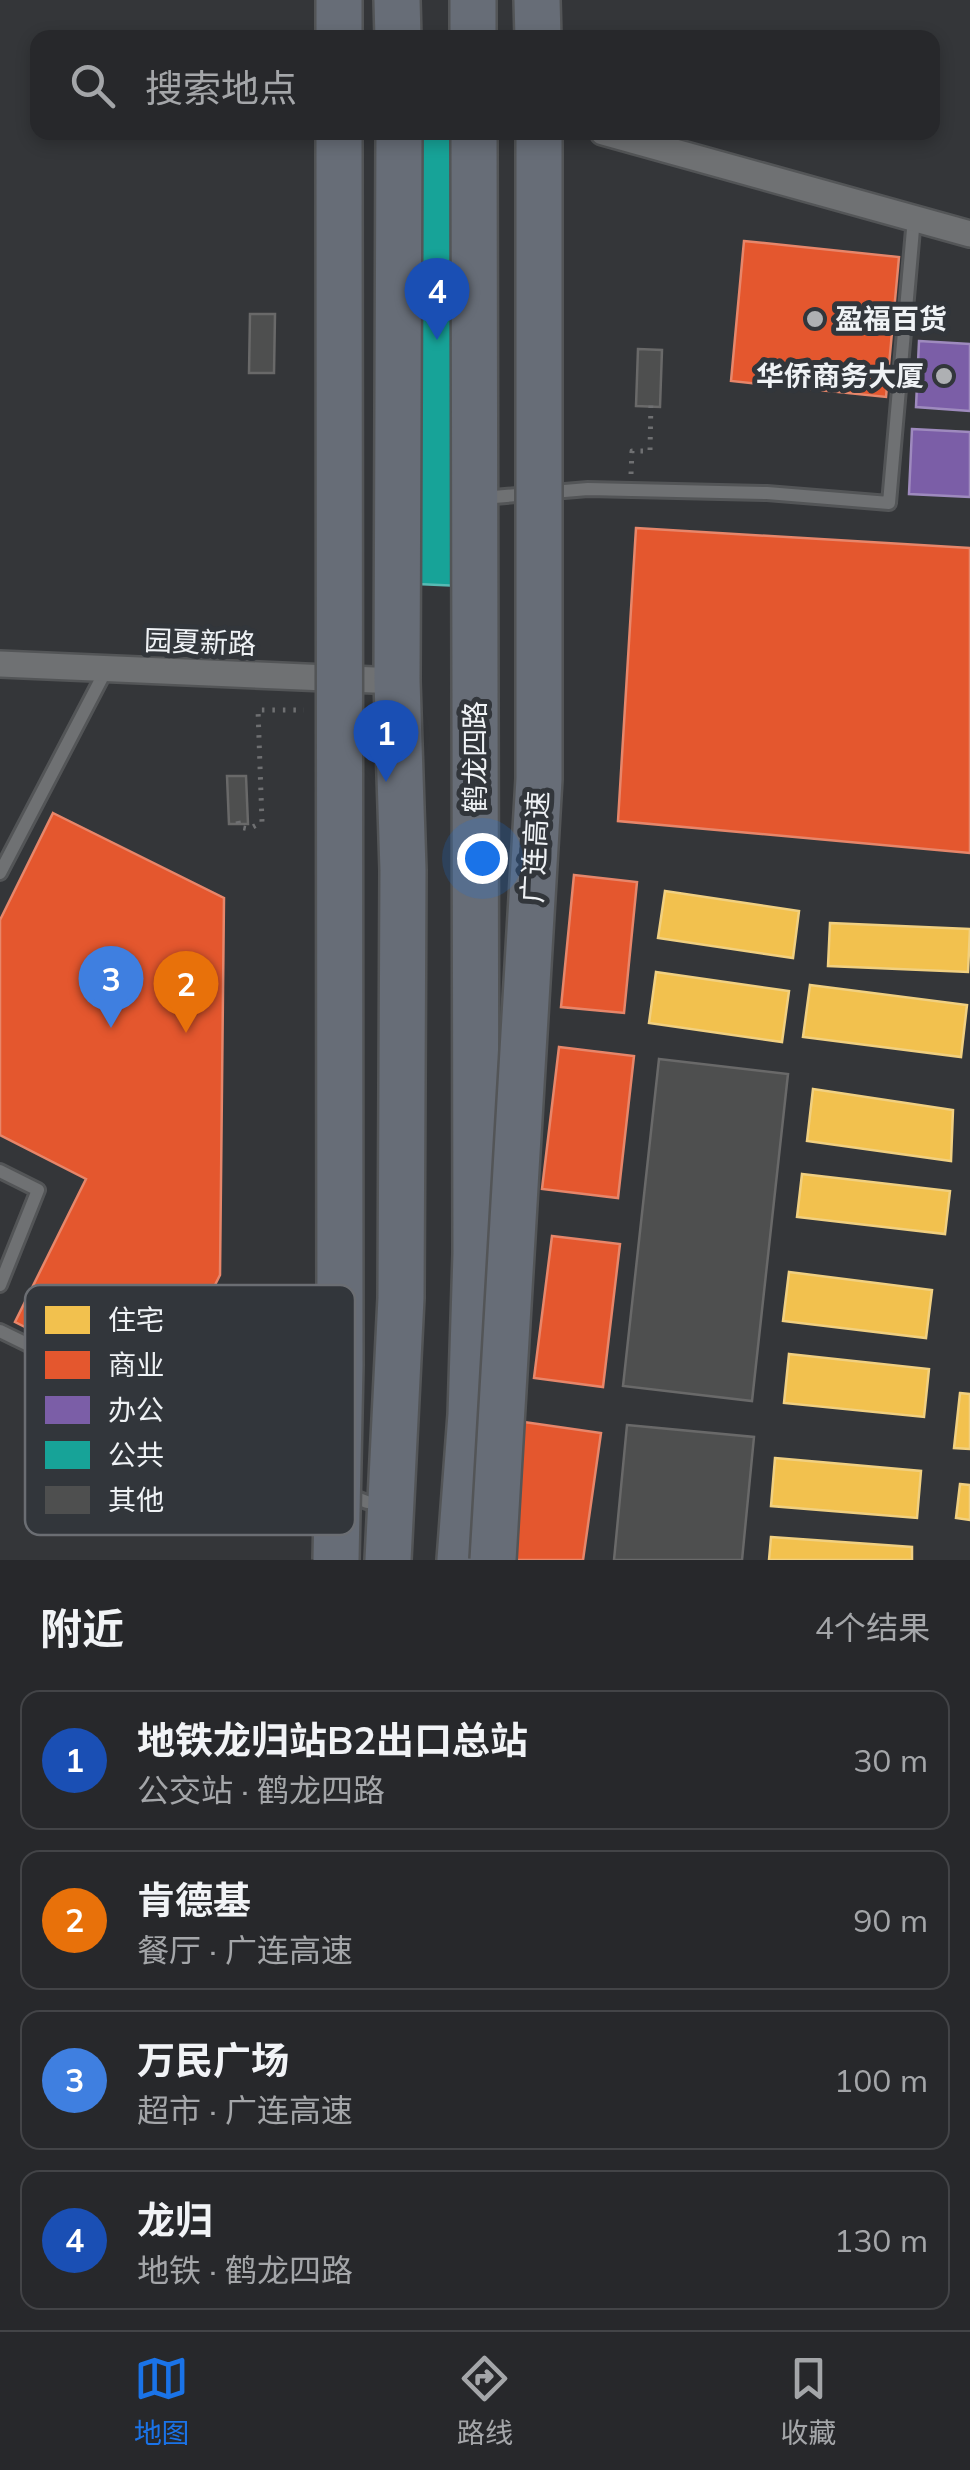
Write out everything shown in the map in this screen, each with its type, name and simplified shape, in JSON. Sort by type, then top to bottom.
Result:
[{"type":"highway","points":[[339,0],[339,30]]},
{"type":"highway","points":[[397,0],[398,30]]},
{"type":"highway","points":[[473,0],[473,30]]},
{"type":"highway","points":[[537,0],[538,30]]},
{"type":"highway","points":[[339,140],[340,1285]]},
{"type":"highway","points":[[388,1560],[401,1298],[402,834],[396,681],[399,140]]},
{"type":"highway","name":"鹤龙四路","points":[[460,1560],[471,1415],[476,1254],[474,140]]},
{"type":"highway","name":"广连高速","points":[[492,1560],[539,779],[539,140]]},
{"type":"highway","points":[[336,1560],[337,1535]]},
{"type":"street","points":[[632,140],[970,234]]},
{"type":"street","name":"园夏新路","points":[[0,664],[396,681]]},
{"type":"lane","points":[[474,498],[588,489],[767,493],[889,502],[914,218]]},
{"type":"lane","points":[[0,874],[107,668]]},
{"type":"lane","points":[[0,1172],[38,1190],[0,1285]]},
{"type":"lane","points":[[0,1331],[25,1343]]},
{"type":"lane","points":[[355,1497],[367,1502]]},
{"type":"path","points":[[631,490],[632,451],[650,451],[650,400]]},
{"type":"path","points":[[238,821],[240,827],[249,829],[262,822],[258,710],[313,710]]},
{"type":"building: 住宅","points":[[665,891],[799,911],[793,958],[658,938]]},
{"type":"building: 住宅","points":[[830,923],[970,929],[968,972],[828,966]]},
{"type":"building: 住宅","points":[[656,972],[789,991],[782,1042],[649,1023]]},
{"type":"building: 住宅","points":[[810,985],[967,1005],[961,1057],[803,1037]]},
{"type":"building: 住宅","points":[[813,1089],[953,1110],[951,1161],[807,1141]]},
{"type":"building: 住宅","points":[[802,1174],[950,1191],[945,1234],[797,1217]]},
{"type":"building: 住宅","points":[[789,1272],[932,1290],[926,1338],[783,1321]]},
{"type":"building: 住宅","points":[[789,1354],[929,1369],[924,1417],[784,1403]]},
{"type":"building: 住宅","points":[[960,1393],[970,1394],[970,1449],[954,1448]]},
{"type":"building: 住宅","points":[[775,1458],[921,1471],[917,1518],[771,1506]]},
{"type":"building: 住宅","points":[[960,1484],[970,1485],[970,1520],[956,1518]]},
{"type":"building: 住宅","points":[[771,1537],[912,1547],[912,1560],[769,1560]]},
{"type":"building: 商业","name":"盈福百货","points":[[744,241],[899,257],[886,397],[731,381]]},
{"type":"building: 商业","points":[[636,528],[970,548],[970,853],[618,821]]},
{"type":"building: 商业","points":[[53,813],[224,898],[220,1275],[215,1285],[33,1285],[86,1179],[0,1135],[0,920]]},
{"type":"building: 商业","points":[[574,875],[637,882],[624,1013],[561,1007]]},
{"type":"building: 商业","points":[[559,1047],[634,1056],[618,1198],[542,1189]]},
{"type":"building: 商业","points":[[552,1236],[620,1244],[603,1387],[534,1378]]},
{"type":"building: 商业","points":[[25,1302],[25,1327],[15,1322]]},
{"type":"building: 商业","points":[[524,1422],[601,1433],[583,1560],[506,1560]]},
{"type":"building: 办公","name":"华侨商务大厦","points":[[919,341],[970,344],[970,411],[916,407]]},
{"type":"building: 办公","points":[[912,429],[970,432],[970,497],[909,494]]},
{"type":"building: 公共","points":[[411,140],[477,140],[461,586],[395,583]]},
{"type":"building: 其他","points":[[250,314],[275,314],[274,373],[249,373]]},
{"type":"building: 其他","points":[[638,349],[662,350],[660,407],[636,406]]},
{"type":"building: 其他","points":[[227,776],[246,776],[248,824],[229,824]]},
{"type":"building: 其他","points":[[659,1059],[788,1074],[752,1401],[623,1386]]},
{"type":"building: 其他","points":[[627,1425],[754,1437],[742,1560],[614,1560]]},
{"type":"place","name":"盈福百货","points":[[815,319]]},
{"type":"place","name":"龙归","points":[[437,340]]},
{"type":"place","name":"华侨商务大厦","points":[[944,376]]},
{"type":"place","name":"地铁龙归站B2出口总站","points":[[386,782]]},
{"type":"place","name":"万民广场","points":[[111,1028]]},
{"type":"place","name":"肯德基","points":[[186,1033]]}]
